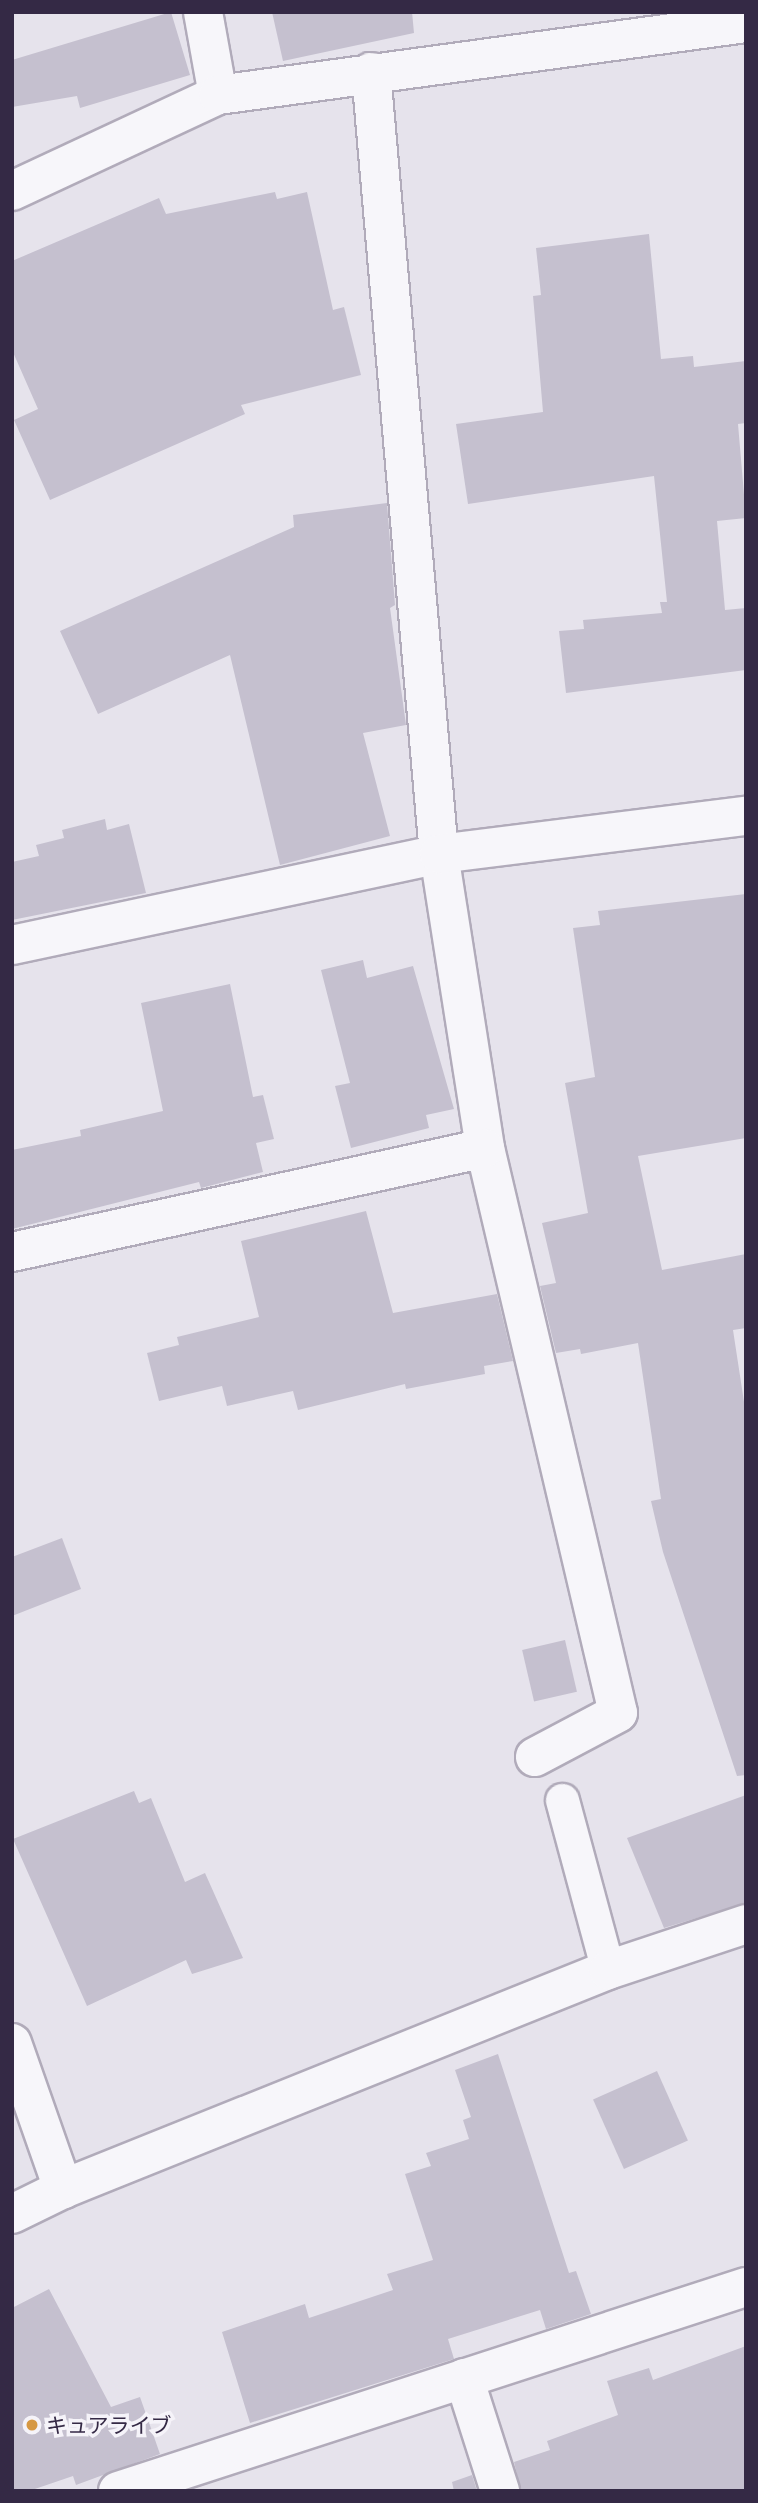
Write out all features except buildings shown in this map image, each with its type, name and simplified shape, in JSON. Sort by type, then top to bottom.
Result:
[{"type":"street","points":[[204,12],[218,95]]},
{"type":"street","points":[[12,191],[218,95],[371,72],[746,23]]},
{"type":"street","points":[[371,72],[439,854],[485,1148],[618,1713],[535,1757]]},
{"type":"street","points":[[12,945],[439,854],[746,816]]},
{"type":"street","points":[[12,1252],[485,1148]]},
{"type":"street","points":[[12,2214],[63,2189],[608,1970],[746,1924]]},
{"type":"street","points":[[12,2043],[63,2189]]},
{"type":"street","points":[[118,2491],[746,2287]]},
{"type":"street","points":[[464,2378],[500,2491]]},
{"type":"lane","points":[[562,1800],[608,1970]]},
{"type":"place","name":"キュアライブ","points":[[32,2425]]}]
